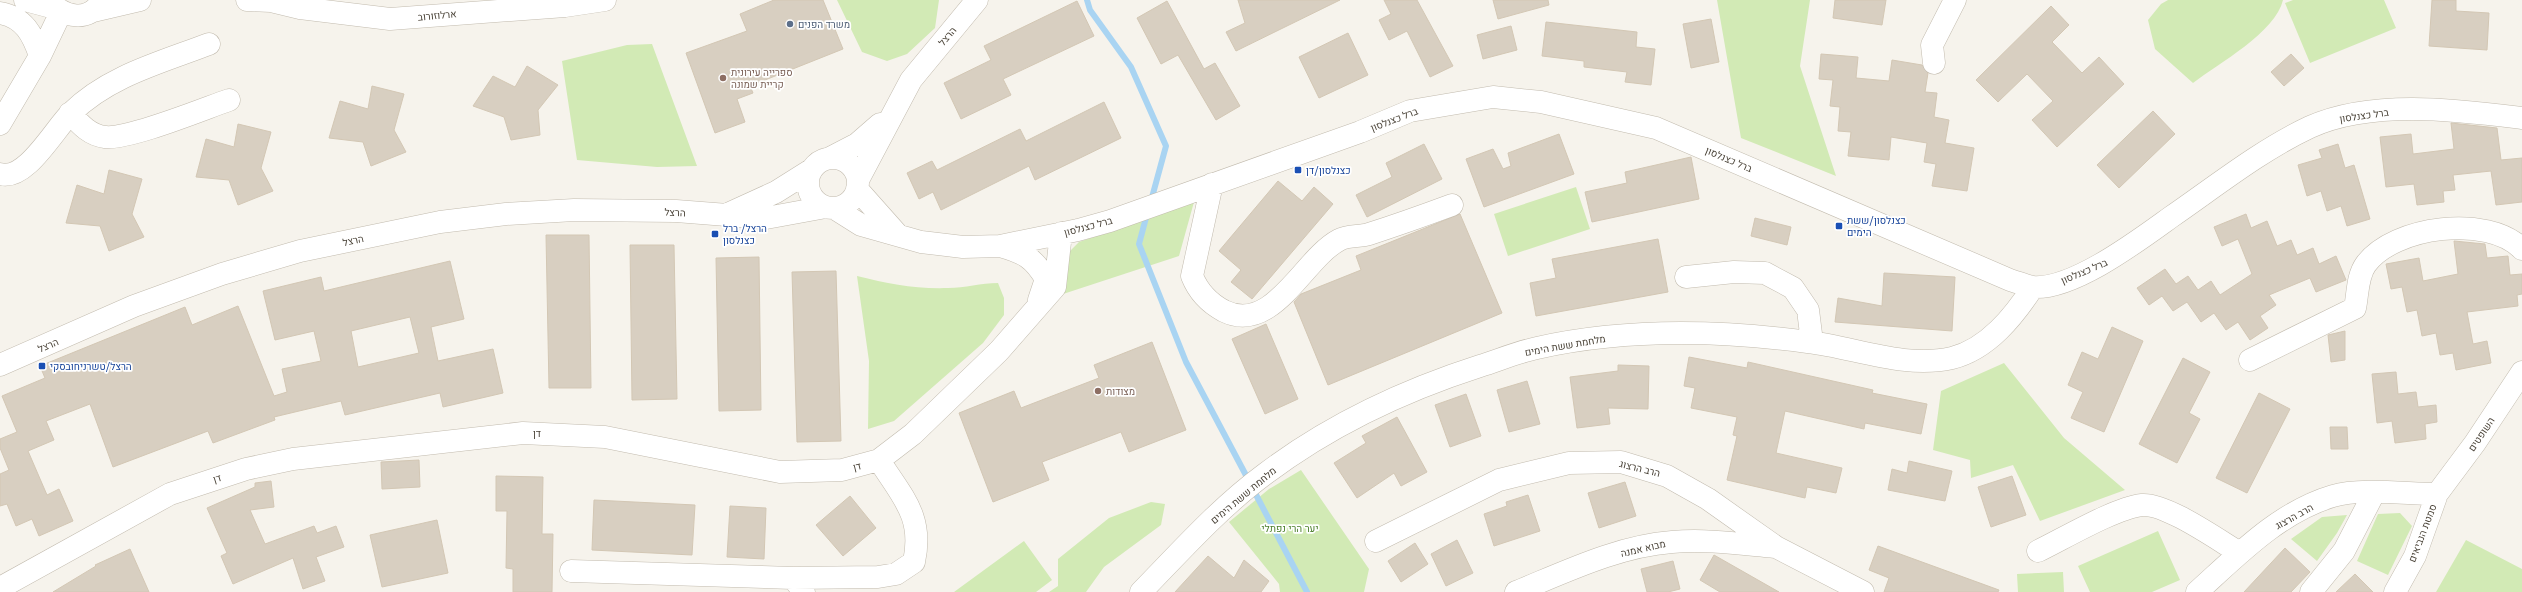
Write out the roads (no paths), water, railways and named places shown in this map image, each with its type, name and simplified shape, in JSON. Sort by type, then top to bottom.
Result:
[{"type":"street","points":[[0,1],[6,0]]},
{"type":"street","points":[[25,0],[73,8],[140,0]]},
{"type":"street","name":"ארלוזורוב","points":[[247,0],[271,1],[300,8],[390,19],[566,6],[605,0]]},
{"type":"street","name":"הרצל","points":[[857,185],[890,115],[911,80],[971,8],[982,0]]},
{"type":"street","points":[[1934,63],[1932,45],[1955,0]]},
{"type":"street","points":[[0,124],[40,56],[73,8]]},
{"type":"street","points":[[0,13],[25,24],[34,38],[40,56]]},
{"type":"street","points":[[0,174],[17,172],[32,160],[70,113],[98,92],[119,79],[209,44]]},
{"type":"street","name":"ברל כצנלסון","points":[[830,208],[861,225],[921,242],[963,247],[1000,246],[1110,221],[1360,132],[1410,111],[1493,97],[1541,102],[1656,128],[2010,280],[2033,287],[2056,283],[2082,274],[2112,259],[2264,153],[2311,127],[2351,115],[2430,108],[2522,118]]},
{"type":"street","points":[[70,113],[86,131],[105,137],[127,135],[229,100]]},
{"type":"street","name":"הרצל","points":[[830,158],[857,144],[890,115]]},
{"type":"street","points":[[830,158],[837,159],[851,166],[857,185],[848,203],[830,208],[819,204],[810,192],[808,177],[811,170],[823,160],[830,158]]},
{"type":"street","name":"הרצל","points":[[727,215],[776,192],[811,170]]},
{"type":"street","points":[[1212,184],[1192,276],[1198,290],[1218,308],[1232,315],[1253,316],[1277,300],[1319,257],[1340,239],[1367,234],[1452,205]]},
{"type":"street","name":"ברל כצנלסון","points":[[857,185],[897,234]]},
{"type":"street","name":"הרצל","points":[[0,365],[134,306],[222,274],[308,249],[440,222],[506,214],[582,210],[676,211],[766,218],[830,208]]},
{"type":"street","points":[[2250,360],[2355,308],[2359,282],[2365,265],[2381,248],[2399,239],[2430,232],[2472,228],[2496,232],[2516,243],[2522,249]]},
{"type":"street","name":"דן","points":[[0,588],[170,494],[246,469],[293,459],[530,433],[605,437],[780,472],[842,470],[879,460],[913,434],[988,361],[1055,287],[1061,233]]},
{"type":"street","name":"דן","points":[[1000,246],[1022,253],[1037,263],[1046,279],[1037,307]]},
{"type":"street","points":[[1686,277],[1734,272],[1765,273],[1793,288],[1808,310],[1812,342]]},
{"type":"street","name":"מלחמת ששת הימים","points":[[1141,592],[1229,504],[1265,474],[1354,416],[1433,381],[1536,348],[1591,338],[1650,333],[1756,335],[1812,342],[1908,360],[1938,360],[1954,357],[1974,348],[2001,328],[2018,310],[2033,287]]},
{"type":"street","name":"השופטים","points":[[2437,494],[2475,443],[2522,372]]},
{"type":"street","points":[[571,571],[798,585],[878,578],[896,574],[914,562],[918,543],[915,518],[879,460]]},
{"type":"street","name":"הרב הרצוג","points":[[1376,541],[1499,480],[1569,463],[1621,462],[1667,476],[1708,499],[1776,547],[1863,592]]},
{"type":"street","points":[[2311,592],[2344,551],[2374,493]]},
{"type":"street","name":"הרב הרצוג","points":[[2197,592],[2257,538],[2301,509],[2334,496],[2374,493],[2437,494]]},
{"type":"street","name":"סמטת הנביאים","points":[[2395,592],[2414,556],[2437,494]]},
{"type":"street","points":[[2038,551],[2110,516],[2142,505],[2166,510],[2240,553]]},
{"type":"street","name":"מבוא אמנה","points":[[1516,592],[1572,569],[1629,550],[1671,542],[1776,547]]},
{"type":"waterway","points":[[1087,0],[1090,10],[1131,67],[1166,146],[1151,201]]},
{"type":"waterway","points":[[1147,214],[1139,244],[1186,362],[1249,481]]},
{"type":"waterway","points":[[1253,489],[1307,592]]},
{"type":"place","name":"משרד הפנים","points":[[790,24]]},
{"type":"place","name":"ספרייה עירונית קריית שמונה","points":[[723,78]]},
{"type":"place","name":"כצנלסון/דן","points":[[1298,170]]},
{"type":"place","name":"כצנלסון/ששת הימים","points":[[1839,226]]},
{"type":"place","name":"הרצל/ ברל כצנלסון","points":[[715,234]]},
{"type":"place","name":"הרצל/טשרניחובסקי","points":[[42,366]]},
{"type":"place","name":"מצודות","points":[[1098,391]]},
{"type":"park label","name":"יער הרי נפתלי","points":[[1290,528]]}]
